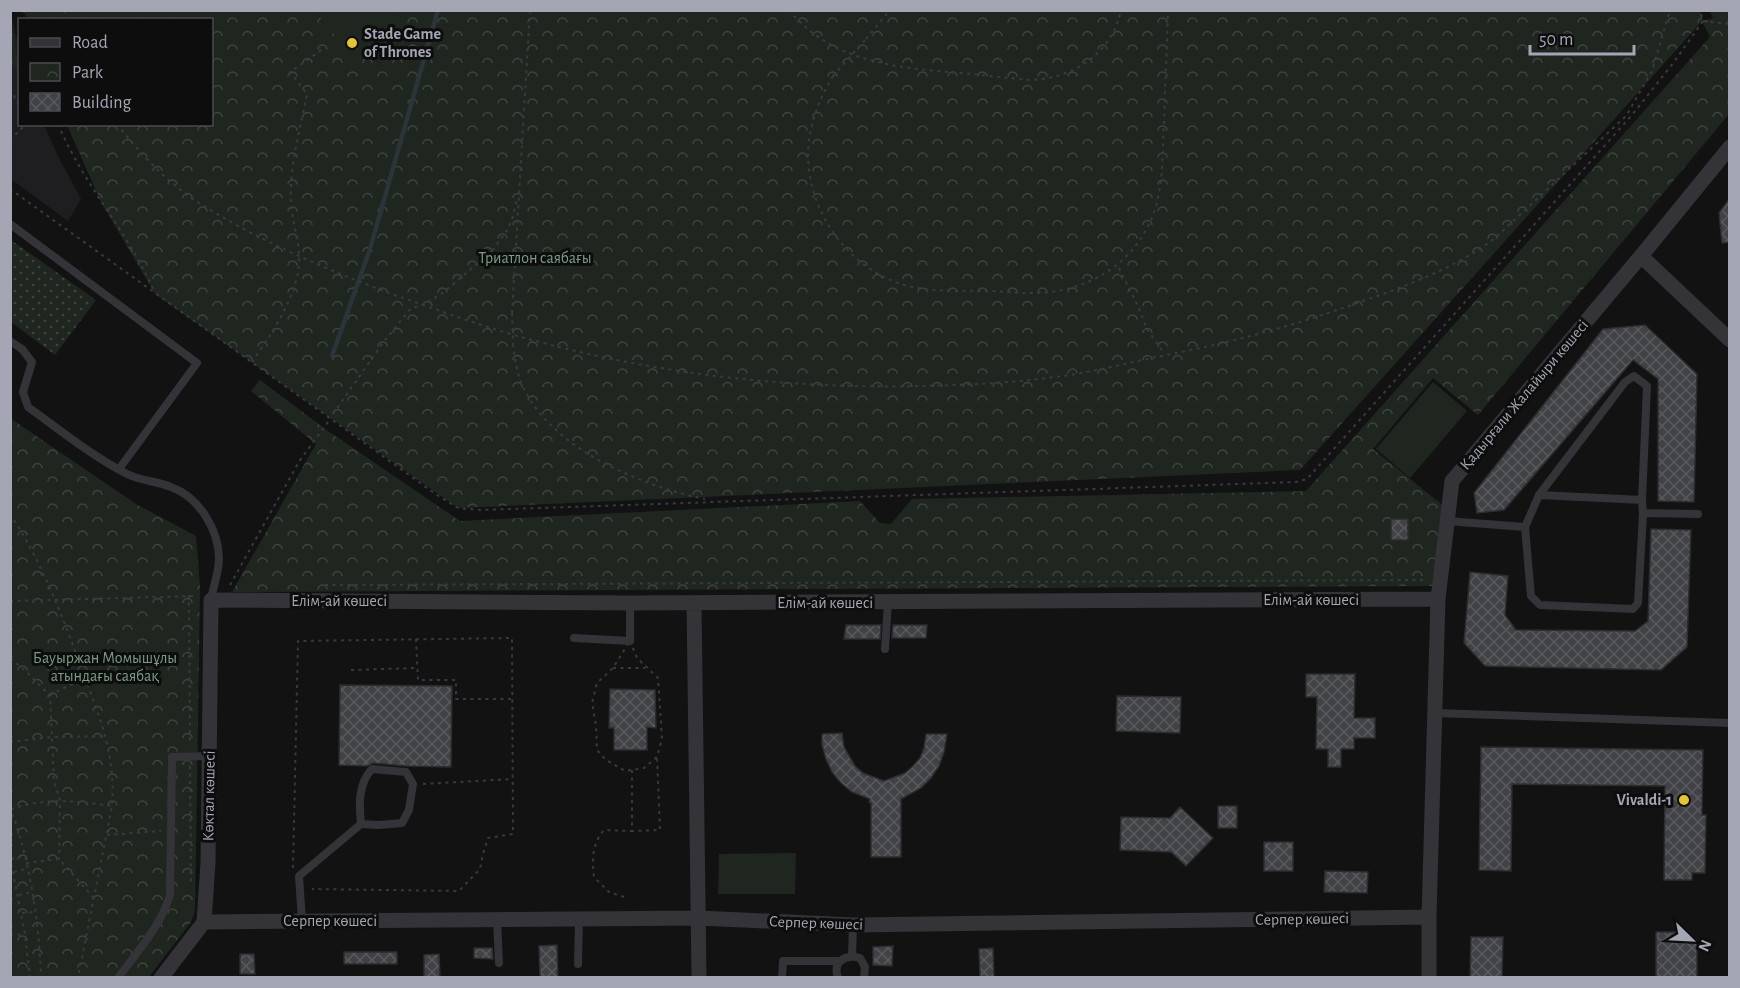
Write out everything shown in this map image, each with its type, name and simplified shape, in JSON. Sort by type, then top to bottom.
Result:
[{"type":"street","name":"Қадырғали Жалайыри көшесі","points":[[1429,978],[1438,599],[1452,481],[1730,147]]},
{"type":"street","points":[[1641,256],[1730,340]]},
{"type":"street","name":"Елім-ай көшесі","points":[[211,600],[694,603],[1438,599]]},
{"type":"street","name":"Көктал көшесі","points":[[204,922],[208,862],[211,600]]},
{"type":"street","points":[[694,603],[699,978]]},
{"type":"street","name":"Серпер көшесі","points":[[204,922],[699,918],[853,925],[1429,917]]},
{"type":"street","points":[[161,978],[204,922]]},
{"type":"lane","points":[[10,224],[197,363],[119,469]]},
{"type":"lane","points":[[10,341],[32,362],[23,392],[28,407],[95,455],[129,475],[173,487],[200,507],[215,531],[219,560],[211,600]]},
{"type":"lane","points":[[1634,376],[1647,386],[1642,500],[1638,603],[1633,609],[1540,605],[1531,596],[1525,526],[1539,495],[1625,382],[1634,376]]},
{"type":"lane","points":[[1539,495],[1642,500]]},
{"type":"lane","points":[[1643,513],[1698,514]]},
{"type":"lane","points":[[1448,521],[1525,526]]},
{"type":"lane","points":[[885,649],[888,602]]},
{"type":"lane","points":[[574,638],[630,641],[630,603]]},
{"type":"lane","points":[[1435,713],[1730,723]]},
{"type":"lane","points":[[118,978],[156,926],[170,895],[172,757],[209,756]]},
{"type":"lane","points":[[302,921],[299,876],[361,824],[402,823],[409,810],[413,784],[406,772],[372,769],[364,778],[359,805],[361,824]]},
{"type":"lane","points":[[578,964],[579,919]]},
{"type":"lane","points":[[497,920],[499,963]]},
{"type":"lane","points":[[852,956],[853,925]]},
{"type":"lane","points":[[782,978],[783,961],[839,961],[852,956],[861,958],[864,978]]},
{"type":"lane","points":[[838,978],[836,971],[839,961]]},
{"type":"path","points":[[530,10],[512,313],[516,368],[525,390],[541,415],[566,440],[595,458],[645,482],[684,495],[711,500]]},
{"type":"path","points":[[789,10],[813,33],[864,60],[914,70],[1044,80],[1068,73],[1094,57],[1115,28],[1121,10]]},
{"type":"path","points":[[890,10],[833,76],[822,94],[815,114],[808,152],[809,166],[815,197],[823,217],[836,238],[855,256],[873,270],[898,283],[936,290],[1030,293],[1062,291],[1094,281],[1110,271],[1132,249],[1151,221],[1159,196],[1162,159],[1168,10]]},
{"type":"path","points":[[119,126],[161,173],[190,196],[222,216],[350,278],[423,305],[535,341],[683,372],[801,385],[873,387],[974,384],[1054,378],[1100,370],[1210,346],[1305,321],[1441,270],[1479,251],[1626,116],[1652,71],[1670,10]]},
{"type":"path","points":[[10,189],[437,495],[459,508],[481,510],[711,500],[1296,482],[1307,479],[1632,115],[1674,62],[1702,21],[1700,10]]},
{"type":"path","points":[[1702,21],[1730,24]]},
{"type":"path","points":[[252,362],[268,339],[294,290],[299,266],[300,255],[291,204],[293,165],[307,94],[290,72],[323,50]]},
{"type":"path","points":[[10,88],[18,103]]},
{"type":"path","points":[[10,140],[24,126]]},
{"type":"path","points":[[59,126],[66,145],[146,273],[155,294]]},
{"type":"path","points":[[333,414],[382,344],[411,308],[423,305],[444,292],[492,250],[511,223],[519,189]]},
{"type":"path","points":[[1119,268],[1138,306],[1146,329],[1163,352]]},
{"type":"path","points":[[230,585],[300,460],[331,418]]},
{"type":"path","points":[[10,514],[56,600],[106,736],[114,783],[107,835],[78,978]]},
{"type":"path","points":[[321,585],[1429,580]]},
{"type":"path","points":[[189,595],[191,891]]},
{"type":"path","points":[[10,601],[189,595],[211,600]]},
{"type":"path","points":[[299,876],[292,871],[298,641],[512,638],[513,834],[488,838],[480,869],[459,891],[300,889]]},
{"type":"path","points":[[416,639],[418,680],[456,681],[456,699],[513,699]]},
{"type":"path","points":[[624,897],[609,892],[594,878],[592,860],[596,839],[604,830],[660,830],[657,757],[662,739],[658,678],[637,658],[630,641]]},
{"type":"path","points":[[630,641],[613,668],[597,683],[592,704],[597,750],[606,760],[625,771],[644,768],[657,757]]},
{"type":"path","points":[[10,659],[26,669],[35,682],[50,695],[54,782],[60,800],[60,859],[93,898]]},
{"type":"path","points":[[351,670],[417,668]]},
{"type":"path","points":[[613,668],[645,668]]},
{"type":"path","points":[[50,695],[85,680]]},
{"type":"path","points":[[10,742],[52,737],[106,736]]},
{"type":"path","points":[[632,770],[632,831]]},
{"type":"path","points":[[413,784],[513,779]]},
{"type":"path","points":[[41,978],[40,951],[26,863],[11,808],[42,801],[60,800],[112,806]]},
{"type":"path","points":[[10,822],[15,820]]},
{"type":"path","points":[[107,835],[171,830]]},
{"type":"path","points":[[10,835],[19,833]]},
{"type":"path","points":[[24,856],[11,858],[30,978]]},
{"type":"path","points":[[26,863],[60,859]]},
{"type":"path","points":[[14,872],[27,869]]},
{"type":"path","points":[[18,895],[31,892]]},
{"type":"path","points":[[21,913],[34,912]]},
{"type":"path","points":[[10,934],[25,935]]},
{"type":"shaded area","points":[[10,11],[18,44],[18,126],[44,126],[81,199],[68,221],[11,179]]},
{"type":"green space","name":"Триатлон саябағы","points":[[1700,10],[1703,21],[1713,18],[1710,11],[1729,11],[1729,114],[1478,415],[1433,378],[1373,449],[1445,507],[1434,586],[232,592],[316,444],[251,391],[260,380],[328,431],[460,521],[860,501],[880,523],[891,524],[912,499],[1306,491],[1710,37],[1702,21],[1300,470],[458,508],[155,294],[101,202],[67,126],[213,126],[213,18],[26,18],[25,11]]},
{"type":"green space","name":"Stade Game of Thrones","points":[[315,11],[403,11],[350,54]]},
{"type":"green space","points":[[10,24],[18,68],[11,63]]},
{"type":"green space","points":[[11,240],[96,300],[55,355],[11,322]]},
{"type":"green space","points":[[1433,382],[1467,411],[1410,478],[1376,449]]},
{"type":"green space","name":"Бауыржан Момышұлы атындағы саябақ","points":[[10,418],[136,504],[196,536],[200,587],[195,911],[191,922],[149,977],[11,977]]},
{"type":"green space","points":[[796,853],[795,894],[718,894],[719,854]]},
{"type":"building","points":[[1730,198],[1730,242],[1722,243],[1719,213]]},
{"type":"building","points":[[1645,325],[1697,374],[1694,502],[1658,501],[1658,379],[1633,360],[1504,510],[1477,513],[1474,493],[1603,329]]},
{"type":"building","points":[[1391,519],[1408,519],[1408,540],[1391,540]]},
{"type":"building","points":[[1651,529],[1691,530],[1687,647],[1661,670],[1485,666],[1464,643],[1470,572],[1508,576],[1505,615],[1516,630],[1635,631],[1648,621]]},
{"type":"building","points":[[846,625],[881,625],[880,639],[844,639]]},
{"type":"building","points":[[893,625],[927,625],[926,638],[892,638]]},
{"type":"building","points":[[1306,674],[1355,674],[1354,718],[1375,718],[1375,738],[1354,738],[1354,749],[1341,749],[1341,767],[1328,767],[1328,749],[1316,749],[1317,697],[1306,697]]},
{"type":"building","points":[[340,685],[452,686],[451,767],[373,763],[367,766],[339,765]]},
{"type":"building","points":[[610,689],[655,690],[656,728],[647,727],[647,750],[614,750],[614,728],[609,728]]},
{"type":"building","points":[[1117,696],[1181,697],[1180,733],[1116,731]]},
{"type":"building","points":[[842,733],[844,747],[855,766],[863,773],[884,781],[905,773],[913,766],[920,758],[926,734],[947,734],[939,766],[931,778],[921,788],[901,799],[901,857],[871,857],[870,799],[852,792],[841,783],[832,772],[822,745],[822,734]]},
{"type":"building","name":"Vivaldi-1","points":[[1481,747],[1703,750],[1702,815],[1706,815],[1705,873],[1692,873],[1692,880],[1664,880],[1665,786],[1512,784],[1511,871],[1479,870]]},
{"type":"building","points":[[1218,806],[1237,806],[1237,828],[1218,828]]},
{"type":"building","points":[[1180,807],[1213,838],[1186,866],[1171,852],[1120,850],[1121,817],[1170,818]]},
{"type":"building","points":[[1264,842],[1293,842],[1293,871],[1264,871]]},
{"type":"building","points":[[1325,871],[1368,872],[1367,893],[1324,892]]},
{"type":"building","points":[[1656,932],[1685,932],[1685,940],[1697,940],[1697,978],[1656,978]]},
{"type":"building","points":[[1471,937],[1503,937],[1502,978],[1470,978]]},
{"type":"building","points":[[557,945],[558,978],[540,978],[539,946]]},
{"type":"building","points":[[893,946],[892,966],[873,965],[873,947]]},
{"type":"building","points":[[474,948],[492,948],[493,959],[474,958]]},
{"type":"building","points":[[993,948],[994,978],[980,978],[979,949]]},
{"type":"building","points":[[344,952],[397,952],[397,964],[344,964]]},
{"type":"building","points":[[240,954],[254,954],[255,974],[240,974]]},
{"type":"building","points":[[439,954],[440,978],[424,978],[424,955]]},
{"type":"waterway","points":[[332,356],[370,249],[438,10]]},
{"type":"place","name":"Stade Game of Thrones","points":[[352,43]]},
{"type":"place","name":"Vivaldi-1","points":[[1684,800]]}]
